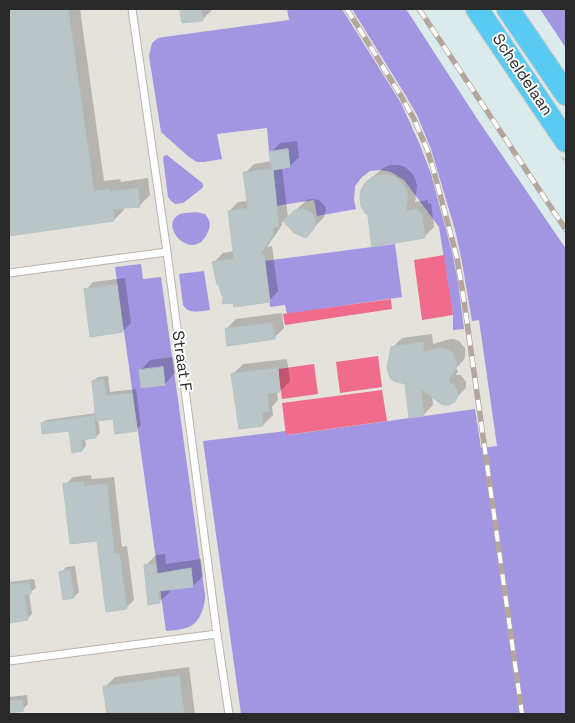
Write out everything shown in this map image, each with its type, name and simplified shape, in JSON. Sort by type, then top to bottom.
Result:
[{"type":"main road","name":"Scheldelaan","points":[[477,9],[566,141]]},
{"type":"main road","name":"Scheldelaan","points":[[508,9],[566,94]]},
{"type":"lane","name":"Straat F","points":[[132,9],[167,252],[229,714]]},
{"type":"lane","points":[[9,273],[167,252]]},
{"type":"lane","points":[[9,661],[217,634]]},
{"type":"shaded area","points":[[9,9],[406,9],[478,120],[566,249],[566,714],[9,714]]},
{"type":"shaded area","points":[[287,9],[342,9],[401,103],[431,174],[453,256],[464,329],[453,330],[453,315],[439,227],[404,180],[391,172],[370,171],[355,186],[354,200],[356,209],[317,216],[314,200],[276,206],[273,170],[290,167],[287,150],[269,152],[267,128],[217,134],[222,159],[204,162],[197,162],[189,157],[161,132],[149,56],[152,43],[158,38],[289,20]]},
{"type":"shaded area","points":[[352,9],[406,9],[478,120],[566,249],[566,714],[241,714],[203,441],[286,431],[287,435],[475,409],[481,448],[497,446],[479,320],[472,321],[455,230],[431,149],[417,115]]},
{"type":"shaded area","points":[[540,9],[566,9],[566,48]]},
{"type":"shaded area","points":[[167,155],[203,184],[200,190],[183,203],[175,204],[168,197],[163,158]]},
{"type":"shaded area","points":[[196,212],[205,214],[210,223],[208,232],[202,241],[195,245],[188,244],[176,235],[173,221],[181,214]]},
{"type":"shaded area","points":[[395,244],[402,297],[287,314],[285,305],[270,307],[264,261]]},
{"type":"shaded area","points":[[444,255],[453,315],[422,320],[414,260]]},
{"type":"shaded area","points":[[141,264],[143,279],[161,277],[205,595],[203,610],[195,623],[184,629],[166,631],[115,267]]},
{"type":"shaded area","points":[[204,271],[210,310],[195,312],[188,310],[183,305],[179,274]]},
{"type":"shaded area","points":[[391,299],[392,309],[285,325],[283,314]]},
{"type":"shaded area","points":[[378,356],[382,387],[340,393],[336,362]]},
{"type":"shaded area","points":[[314,364],[318,394],[282,399],[278,369]]},
{"type":"shaded area","points":[[382,390],[387,421],[286,435],[282,403]]},
{"type":"building","points":[[9,9],[68,9],[94,191],[110,189],[110,192],[138,188],[140,207],[113,209],[114,221],[9,236]]},
{"type":"building","points":[[180,9],[201,9],[203,21],[182,23]]},
{"type":"building","points":[[288,149],[290,167],[273,170],[279,227],[273,227],[273,235],[260,255],[264,255],[270,302],[234,307],[233,303],[222,304],[223,298],[219,285],[217,285],[212,262],[234,259],[228,211],[248,208],[243,172],[272,169],[269,152]]},
{"type":"building","points":[[387,174],[395,177],[406,189],[408,196],[406,211],[418,209],[419,213],[422,213],[425,238],[372,247],[368,216],[361,206],[361,190],[372,177]]},
{"type":"building","points":[[300,209],[312,213],[316,221],[314,229],[306,238],[294,233],[283,221],[295,210]]},
{"type":"building","points":[[117,285],[123,332],[90,337],[84,289]]},
{"type":"building","points":[[272,323],[275,339],[227,346],[225,329]]},
{"type":"building","points":[[423,342],[424,352],[439,348],[453,353],[457,363],[454,372],[448,379],[450,381],[448,384],[452,383],[458,395],[455,402],[445,405],[421,389],[424,416],[409,418],[405,384],[390,378],[387,368],[391,347]]},
{"type":"building","points":[[163,367],[165,385],[141,388],[139,370]]},
{"type":"building","points":[[278,368],[280,392],[267,394],[269,411],[262,412],[263,426],[239,429],[231,374]]},
{"type":"building","points":[[104,380],[106,396],[132,393],[137,431],[115,434],[113,419],[96,421],[92,381]]},
{"type":"building","points":[[94,416],[96,438],[81,440],[82,451],[72,453],[69,431],[42,434],[41,423]]},
{"type":"building","points":[[84,482],[84,486],[107,484],[114,554],[119,553],[127,609],[106,612],[97,541],[70,544],[63,484]]},
{"type":"building","points":[[155,564],[156,574],[191,568],[193,587],[158,591],[160,603],[148,605],[144,565]]},
{"type":"building","points":[[70,570],[74,598],[63,600],[59,572]]},
{"type":"building","points":[[30,583],[31,594],[24,595],[28,620],[9,623],[9,585]]},
{"type":"building","points":[[179,676],[184,714],[107,714],[103,687]]},
{"type":"building","points":[[22,700],[24,711],[9,713],[9,701]]},
{"type":"railway","points":[[347,9],[414,119],[433,168],[457,258],[522,714]]},
{"type":"railway","points":[[419,9],[566,230]]}]
